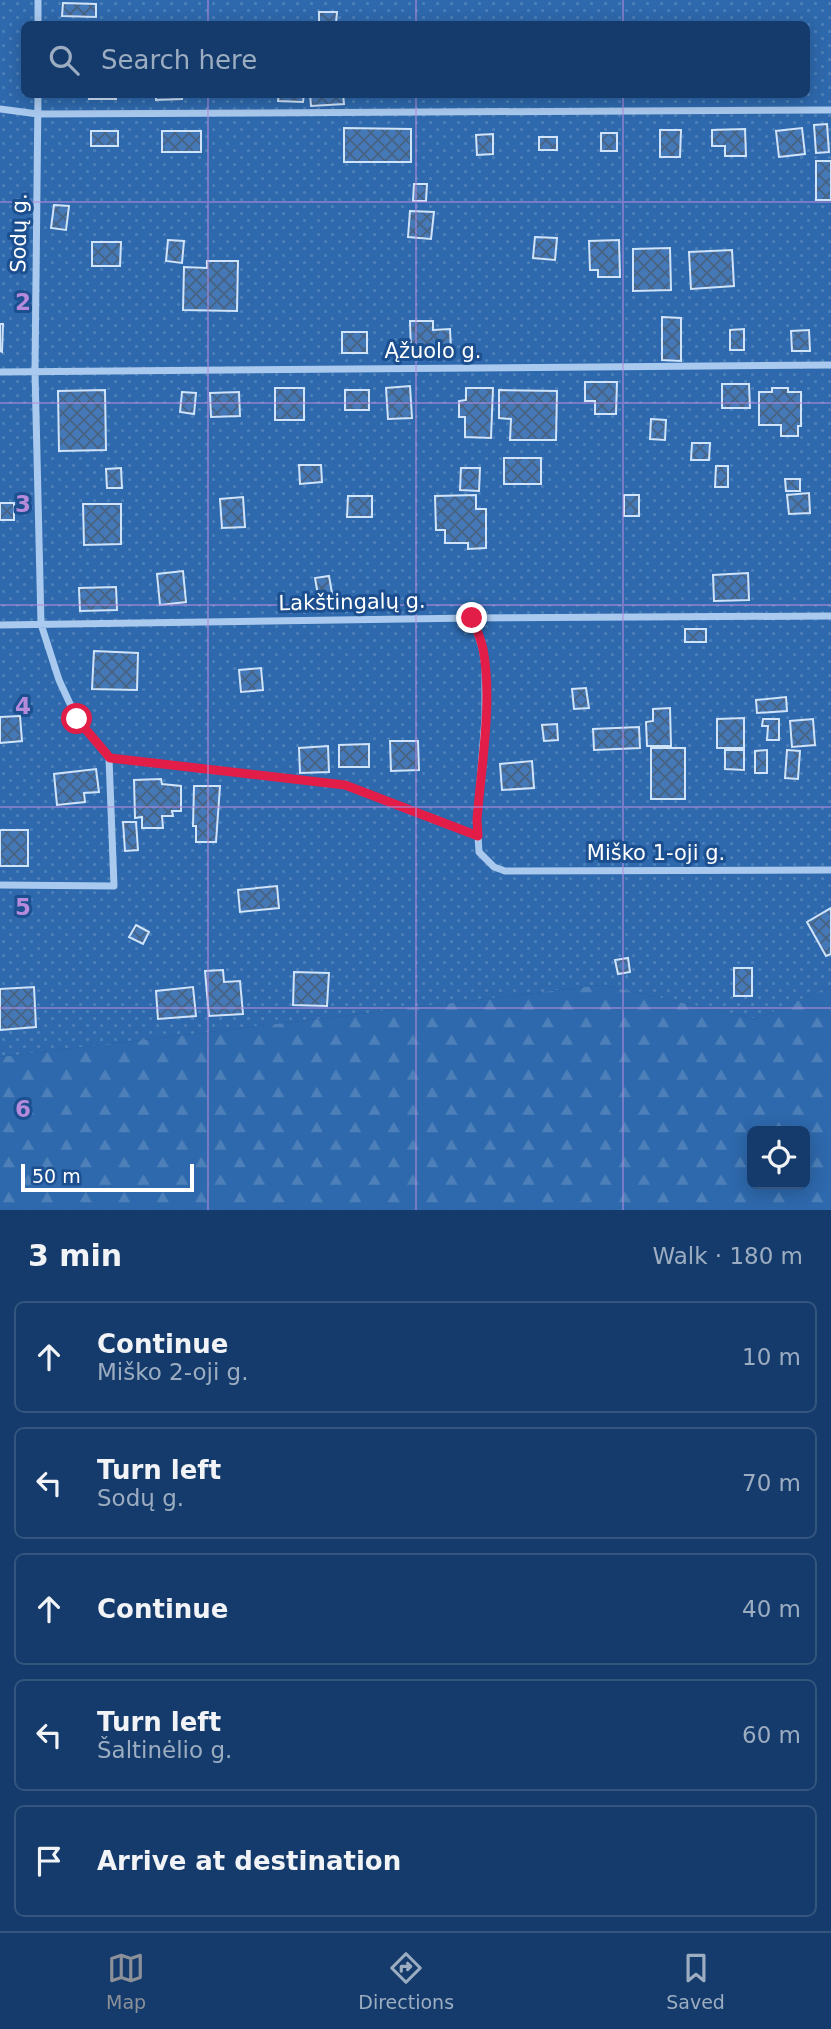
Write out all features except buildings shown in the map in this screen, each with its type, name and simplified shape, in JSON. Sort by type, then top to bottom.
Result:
[{"type":"street","points":[[38,0],[38,21]]},
{"type":"street","name":"Sodų g.","points":[[38,98],[35,372],[41,624],[59,680],[77,719],[110,758]]},
{"type":"street","points":[[0,109],[38,114],[831,110]]},
{"type":"street","name":"Ąžuolo g.","points":[[0,372],[831,365]]},
{"type":"street","name":"Lakštingalų g.","points":[[0,625],[831,616]]},
{"type":"street","points":[[0,885],[114,886],[110,758],[345,785],[478,836],[485,718],[485,667],[472,618]]},
{"type":"street","name":"Miško 1-oji g.","points":[[478,836],[479,852],[484,859],[505,871],[831,870]]},
{"type":"green space","points":[[0,0],[831,0],[831,986],[757,1019],[602,985],[0,1057]]},
{"type":"green space","points":[[602,985],[757,1019],[831,986],[831,1210],[0,1210],[0,1057]]},
{"type":"route","points":[[77,719],[110,758],[345,785],[478,836],[485,718],[485,667],[472,618]]}]
